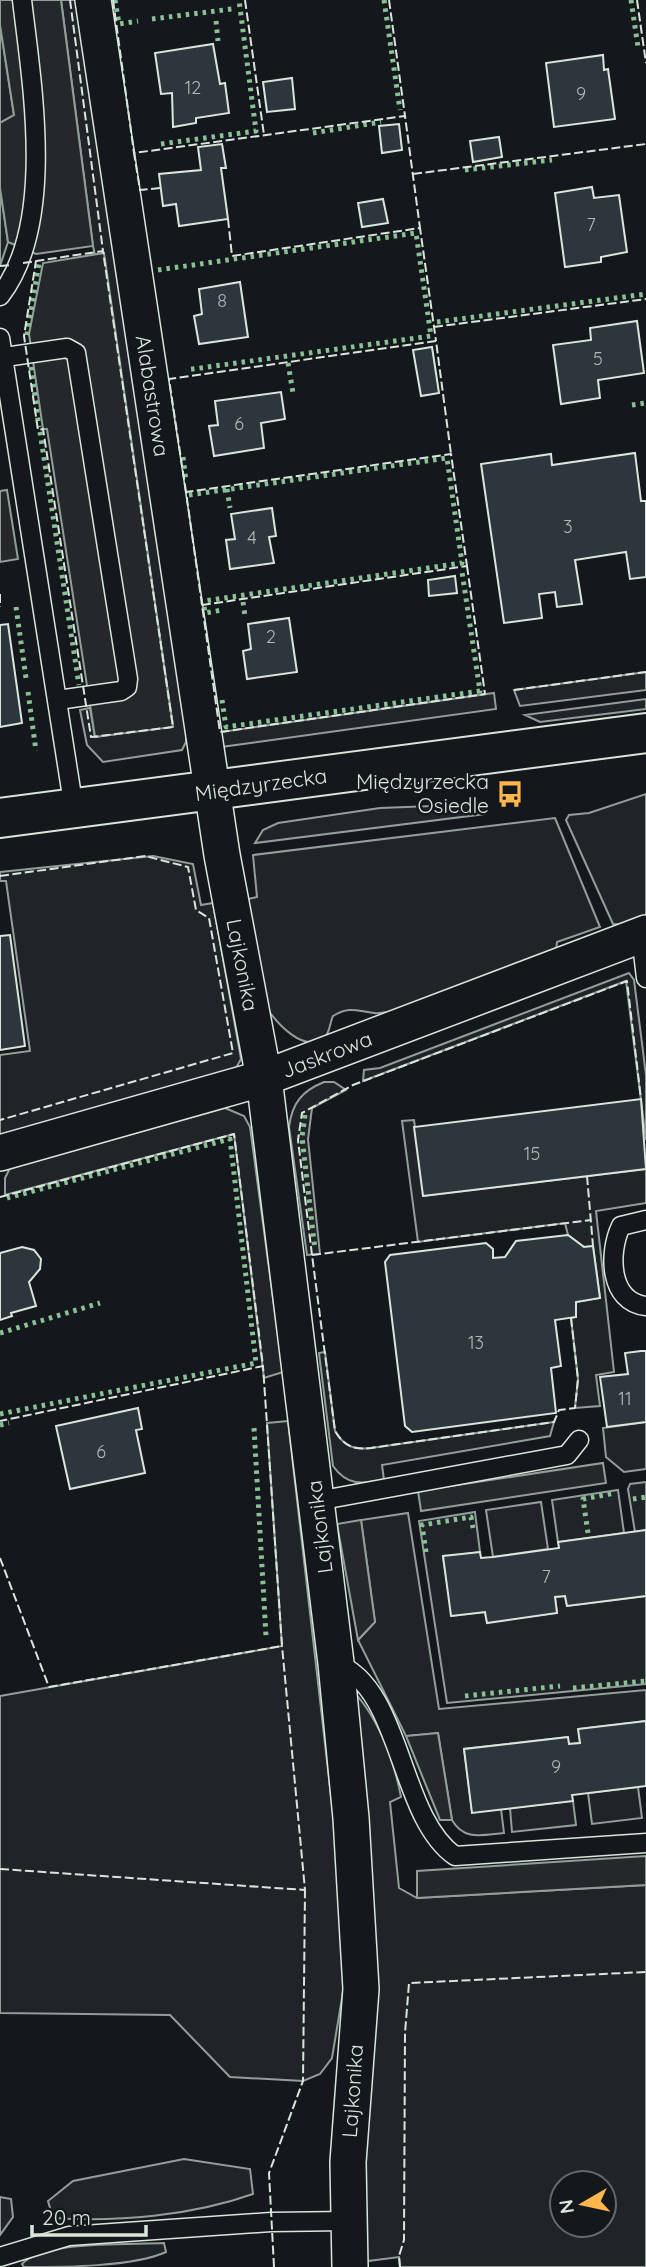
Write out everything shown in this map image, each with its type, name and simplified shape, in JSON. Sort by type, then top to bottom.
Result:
[{"type":"main road","name":"Międzyrzecka","points":[[0,818],[646,733]]},
{"type":"street","name":"Alabastrowa","points":[[93,0],[212,792]]},
{"type":"street","name":"Lajkonika","points":[[212,792],[264,1079],[337,1663],[351,1818],[360,1989],[348,2162],[347,2221],[350,2267]]},
{"type":"street","name":"Jaskrowa","points":[[0,1153],[264,1079],[643,934]]},
{"type":"lane","points":[[0,296],[18,264],[32,208],[37,155],[32,81],[22,0]]},
{"type":"lane","points":[[0,338],[5,357],[5,386],[74,809]]},
{"type":"lane","points":[[5,357],[67,348],[76,353],[128,679],[127,687],[121,691],[58,700]]},
{"type":"lane","points":[[643,934],[646,978]]},
{"type":"lane","points":[[646,1220],[621,1226],[613,1248],[621,1295],[633,1305],[646,1306]]},
{"type":"lane","points":[[317,1501],[567,1455],[579,1440]]},
{"type":"lane","points":[[337,1663],[349,1668],[367,1688],[400,1754],[422,1812],[444,1849],[455,1856],[646,1843]]},
{"type":"lane","points":[[0,2257],[69,2236],[271,2222],[347,2221]]},
{"type":"shaded area","points":[[0,0],[61,0],[93,246],[36,254],[8,242],[0,188],[0,123],[14,115],[0,25]]},
{"type":"shaded area","points":[[61,0],[79,0],[186,726],[186,742],[182,750],[103,762],[87,745],[80,710],[90,708],[95,737],[173,726],[103,253],[95,255],[93,246]]},
{"type":"shaded area","points":[[0,25],[14,115],[0,123]]},
{"type":"shaded area","points":[[0,188],[8,242],[0,266]]},
{"type":"shaded area","points":[[104,253],[173,727],[95,737],[47,429],[43,429],[29,334],[43,263]]},
{"type":"shaded area","points":[[7,490],[18,559],[0,562],[0,491]]},
{"type":"shaded area","points":[[646,672],[646,690],[520,706],[514,690]]},
{"type":"shaded area","points":[[494,693],[496,709],[221,747],[221,732]]},
{"type":"shaded area","points":[[646,699],[646,709],[540,722],[525,715]]},
{"type":"shaded area","points":[[646,794],[646,915],[622,925],[613,924],[566,820],[569,815],[589,813]]},
{"type":"shaded area","points":[[485,804],[485,814],[255,843],[263,830],[278,823],[380,808]]},
{"type":"shaded area","points":[[555,818],[600,927],[557,942],[556,952],[398,1011],[377,1013],[349,1010],[339,1013],[333,1016],[327,1035],[317,1041],[308,1042],[291,1034],[276,1021],[266,1007],[248,899],[257,897],[253,855]]},
{"type":"shaded area","points":[[153,856],[193,864],[201,905],[213,903],[241,1059],[236,1068],[0,1145],[0,1055],[30,1051],[6,881],[0,881],[0,872]]},
{"type":"shaded area","points":[[629,973],[634,980],[646,1075],[646,1140],[626,981],[363,1081],[364,1070],[380,1068]]},
{"type":"shaded area","points":[[324,1082],[334,1082],[346,1090],[312,1108],[308,1139],[320,1254],[307,1255],[289,1127],[299,1099]]},
{"type":"shaded area","points":[[225,1108],[244,1116],[250,1127],[283,1372],[264,1378],[234,1134],[5,1195],[5,1178],[10,1168]]},
{"type":"shaded area","points":[[414,1120],[424,1196],[646,1169],[646,1203],[596,1211],[614,1372],[596,1375],[600,1406],[575,1408],[578,1379],[571,1318],[576,1317],[576,1302],[600,1298],[593,1246],[584,1247],[568,1235],[565,1223],[418,1242],[402,1121]]},
{"type":"shaded area","points":[[325,1352],[335,1431],[350,1446],[371,1448],[554,1422],[550,1436],[382,1465],[384,1480],[362,1483],[349,1480],[333,1466],[319,1353]]},
{"type":"shaded area","points":[[288,1421],[342,1892],[344,1986],[332,2058],[320,2074],[303,2081],[230,2077],[170,2015],[0,2013],[0,1696],[282,1646],[267,1423]]},
{"type":"shaded area","points":[[646,1422],[646,1469],[624,1472],[606,1457],[603,1428]]},
{"type":"shaded area","points":[[603,1463],[606,1483],[421,1511],[418,1491]]},
{"type":"shaded area","points":[[646,1482],[646,1530],[635,1532],[628,1489],[630,1484]]},
{"type":"shaded area","points":[[618,1490],[624,1533],[558,1542],[552,1500]]},
{"type":"shaded area","points":[[541,1502],[548,1549],[493,1557],[486,1510]]},
{"type":"shaded area","points":[[475,1512],[480,1552],[443,1557],[452,1616],[485,1612],[487,1622],[557,1613],[555,1597],[565,1596],[567,1606],[646,1596],[646,1684],[447,1703],[419,1521]]},
{"type":"shaded area","points":[[408,1513],[439,1709],[646,1690],[646,1721],[579,1729],[580,1743],[569,1744],[567,1737],[464,1749],[472,1812],[501,1809],[504,1833],[474,1835],[457,1827],[452,1820],[438,1733],[406,1736],[358,1640],[375,1622],[361,1520]]},
{"type":"shaded area","points":[[361,1520],[375,1622],[358,1640],[337,1524]]},
{"type":"shaded area","points":[[347,1686],[367,1708],[375,1722],[398,1783],[401,1797],[390,1802],[399,1888],[417,1898],[646,1885],[646,2267],[400,2267],[399,2257],[360,2262]]},
{"type":"shaded area","points":[[438,1733],[452,1820],[440,1820],[406,1736]]},
{"type":"shaded area","points":[[638,1787],[642,1818],[592,1824],[588,1793]]},
{"type":"shaded area","points":[[573,1801],[576,1825],[512,1832],[510,1808]]},
{"type":"shaded area","points":[[646,1856],[646,1885],[417,1898],[417,1871]]},
{"type":"shaded area","points":[[184,2159],[250,2169],[253,2194],[205,2208],[154,2216],[53,2218],[48,2201],[73,2181]]},
{"type":"shaded area","points":[[0,2197],[11,2199],[13,2217],[0,2235]]},
{"type":"shaded area","points":[[164,2243],[166,2252],[135,2261],[77,2266],[24,2267],[22,2264],[33,2256],[68,2247]]},
{"type":"building","points":[[213,44],[220,84],[225,83],[229,113],[196,118],[196,123],[173,127],[172,93],[161,94],[155,53]]},
{"type":"building","points":[[603,55],[604,70],[608,69],[615,119],[554,127],[546,63]]},
{"type":"building","points":[[292,78],[295,109],[267,112],[263,82]]},
{"type":"building","points":[[399,124],[402,150],[382,153],[379,126]]},
{"type":"building","points":[[499,137],[502,157],[473,162],[470,141]]},
{"type":"building","points":[[222,144],[226,168],[221,168],[228,219],[179,226],[176,204],[163,206],[159,174],[201,170],[198,147]]},
{"type":"building","points":[[592,187],[594,198],[619,195],[627,252],[601,257],[601,262],[565,267],[555,193]]},
{"type":"building","points":[[383,199],[388,223],[362,227],[358,203]]},
{"type":"building","points":[[240,282],[248,337],[199,344],[194,316],[202,314],[199,289]]},
{"type":"building","points":[[637,321],[644,373],[598,380],[600,398],[561,404],[553,345],[591,340],[590,328]]},
{"type":"building","points":[[432,347],[439,393],[421,396],[413,350]]},
{"type":"building","points":[[281,392],[285,419],[261,423],[264,448],[214,456],[209,426],[218,425],[215,401]]},
{"type":"building","points":[[635,453],[641,501],[646,501],[646,577],[630,579],[626,552],[575,560],[582,604],[557,607],[555,592],[539,594],[542,618],[504,623],[481,464],[551,454],[552,465]]},
{"type":"building","points":[[272,508],[276,536],[269,537],[274,563],[230,569],[226,540],[235,539],[231,514]]},
{"type":"building","points":[[455,576],[457,593],[429,596],[428,580]]},
{"type":"building","points":[[289,618],[297,672],[247,679],[243,651],[251,649],[248,624]]},
{"type":"building","points":[[8,624],[22,723],[0,727],[0,625]]},
{"type":"building","points":[[10,935],[25,1046],[0,1050],[0,936]]},
{"type":"building","points":[[641,1099],[646,1169],[423,1196],[414,1127]]},
{"type":"building","points":[[568,1235],[584,1247],[593,1246],[600,1298],[576,1302],[576,1317],[555,1320],[561,1366],[551,1368],[556,1413],[412,1432],[405,1426],[385,1262],[390,1255],[486,1243],[493,1249],[493,1258],[505,1257],[516,1241]]},
{"type":"building","points":[[22,1247],[34,1250],[41,1259],[40,1269],[29,1282],[36,1306],[11,1313],[12,1316],[0,1320],[0,1253]]},
{"type":"building","points":[[646,1351],[646,1422],[607,1427],[600,1377],[628,1374],[625,1353]]},
{"type":"building","points":[[138,1408],[142,1429],[136,1430],[145,1473],[70,1489],[56,1426]]},
{"type":"building","points":[[646,1530],[646,1596],[567,1606],[565,1596],[555,1597],[557,1613],[487,1623],[485,1612],[451,1616],[443,1556],[480,1552],[481,1558],[493,1557],[559,1548],[558,1542]]},
{"type":"building","points":[[646,1721],[646,1786],[572,1795],[573,1801],[472,1813],[464,1749],[568,1737],[569,1744],[580,1743],[578,1729]]},
{"type":"hedge","points":[[115,0],[119,24],[138,21]]},
{"type":"hedge","points":[[161,144],[256,131],[239,0]]},
{"type":"hedge","points":[[384,0],[400,110]]},
{"type":"hedge","points":[[631,0],[638,47]]},
{"type":"hedge","points":[[152,19],[232,9]]},
{"type":"hedge","points":[[216,21],[218,41]]},
{"type":"hedge","points":[[313,133],[381,122]]},
{"type":"hedge","points":[[465,170],[552,160]]},
{"type":"hedge","points":[[158,270],[416,233],[431,336],[186,370]]},
{"type":"hedge","points":[[27,335],[39,263]]},
{"type":"hedge","points":[[437,322],[646,294]]},
{"type":"hedge","points":[[288,363],[293,393]]},
{"type":"hedge","points":[[31,367],[39,427]]},
{"type":"hedge","points":[[632,405],[646,403]]},
{"type":"hedge","points":[[40,432],[79,685]]},
{"type":"hedge","points":[[183,457],[186,481]]},
{"type":"hedge","points":[[189,495],[447,458],[462,563],[204,601]]},
{"type":"hedge","points":[[227,489],[230,508]]},
{"type":"hedge","points":[[222,700],[226,727],[480,691],[462,572]]},
{"type":"hedge","points":[[243,602],[245,616]]},
{"type":"hedge","points":[[16,607],[26,678]]},
{"type":"hedge","points":[[204,607],[205,613],[222,610]]},
{"type":"hedge","points":[[28,692],[36,751]]},
{"type":"hedge","points":[[305,1115],[302,1137],[315,1250]]},
{"type":"hedge","points":[[0,1414],[256,1363],[230,1139],[7,1198]]},
{"type":"hedge","points":[[0,1333],[100,1303]]},
{"type":"hedge","points":[[0,1425],[9,1423]]},
{"type":"hedge","points":[[254,1428],[266,1636]]},
{"type":"hedge","points":[[588,1533],[583,1499],[615,1493]]},
{"type":"hedge","points":[[633,1499],[646,1497]]},
{"type":"hedge","points":[[426,1552],[422,1525],[471,1517],[473,1528]]},
{"type":"hedge","points":[[573,1688],[646,1681]]},
{"type":"hedge","points":[[465,1696],[560,1686]]},
{"type":"fence","points":[[70,0],[103,251]]},
{"type":"fence","points":[[113,0],[134,153]]},
{"type":"fence","points":[[245,0],[264,135]]},
{"type":"fence","points":[[389,0],[405,116]]},
{"type":"fence","points":[[637,0],[646,63]]},
{"type":"fence","points":[[160,188],[140,190],[134,153],[405,116],[420,228]]},
{"type":"fence","points":[[413,174],[646,144]]},
{"type":"fence","points":[[228,219],[232,256],[420,228],[436,341]]},
{"type":"fence","points":[[23,263],[103,251],[173,727],[91,737],[43,429],[38,430],[24,336],[36,261]]},
{"type":"fence","points":[[0,266],[12,265]]},
{"type":"fence","points":[[434,327],[646,299]]},
{"type":"fence","points":[[186,492],[169,379],[436,341],[451,454]]},
{"type":"fence","points":[[202,605],[186,492],[451,454],[467,566]]},
{"type":"fence","points":[[467,566],[485,694],[220,732],[202,605],[467,566]]},
{"type":"fence","points":[[0,594],[0,607]]},
{"type":"fence","points":[[514,690],[646,672]]},
{"type":"fence","points":[[0,876],[145,856],[188,867],[196,910],[209,918],[233,1053],[0,1120]]},
{"type":"fence","points":[[312,1255],[298,1140],[302,1113],[353,1085],[627,981],[641,1099]]},
{"type":"fence","points":[[0,1197],[234,1134],[263,1366],[0,1421]]},
{"type":"fence","points":[[587,1176],[593,1246]]},
{"type":"fence","points":[[571,1318],[578,1379],[575,1408],[559,1410],[554,1422],[371,1448],[354,1447],[342,1440],[335,1431],[312,1255],[591,1220]]},
{"type":"fence","points":[[0,1558],[49,1687],[282,1646],[263,1366]]},
{"type":"fence","points":[[0,1869],[305,1890],[282,1646]]},
{"type":"fence","points":[[274,2267],[269,2173],[303,2081],[305,1890]]},
{"type":"fence","points":[[400,2267],[399,2256],[404,2240],[405,2033],[409,1983],[646,1972]]},
{"type":"place","name":"Międzyrzecka Osiedle","points":[[510,794]]}]
